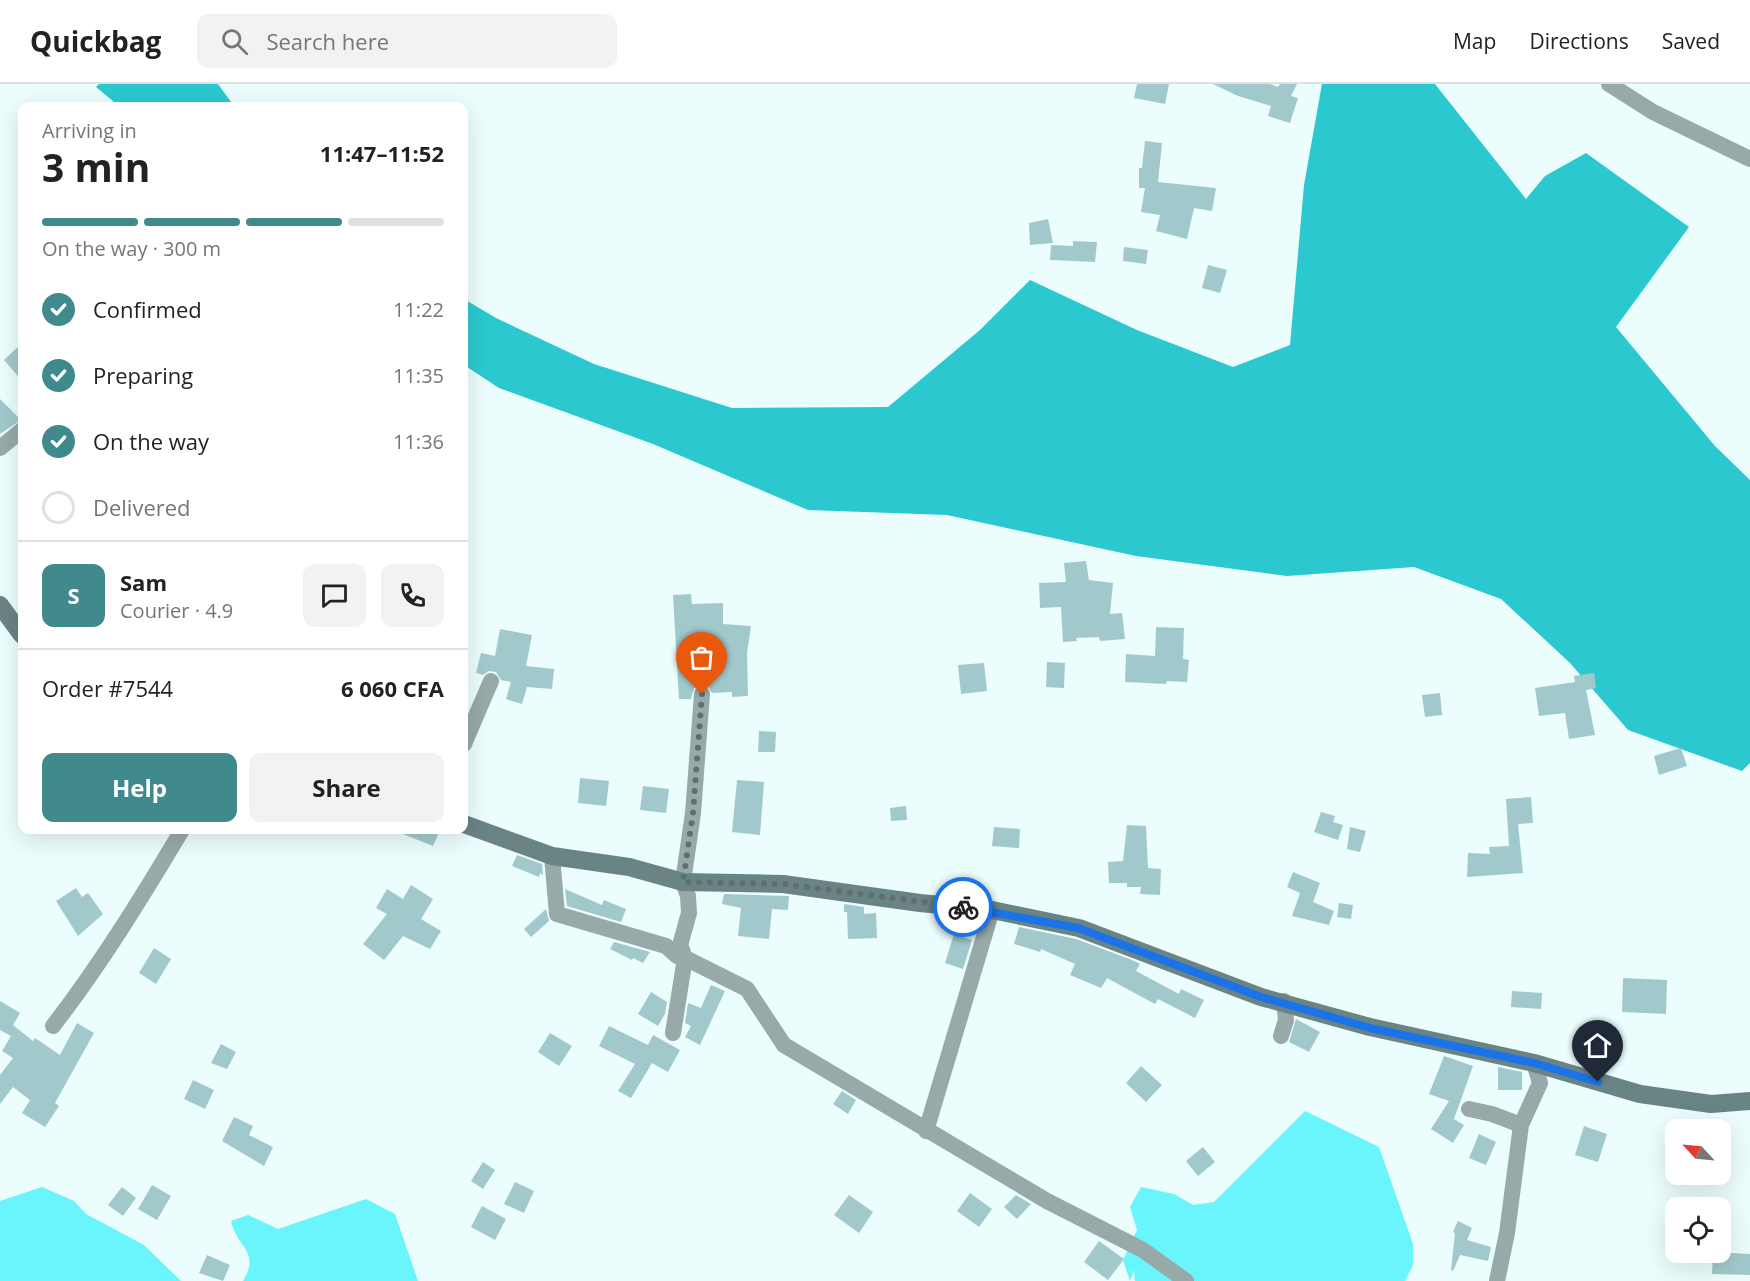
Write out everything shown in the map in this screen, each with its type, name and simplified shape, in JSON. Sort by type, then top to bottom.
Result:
[{"type":"street","points":[[1609,84],[1653,112],[1750,159]]},
{"type":"street","points":[[0,448],[18,433]]},
{"type":"street","points":[[0,605],[18,630]]},
{"type":"street","points":[[468,735],[491,681]]},
{"type":"street","points":[[673,1032],[681,957],[689,913],[688,896],[683,882],[693,813],[702,694]]},
{"type":"street","points":[[468,825],[552,856],[629,867],[683,882],[783,884],[920,903],[992,910],[1078,928],[1261,997],[1284,1001],[1370,1028],[1534,1063],[1640,1094],[1711,1104],[1750,1101]]},
{"type":"street","points":[[53,1026],[146,892],[180,834]]},
{"type":"street","points":[[552,856],[557,914],[666,946],[681,957],[747,989],[784,1045],[1047,1201],[1143,1250],[1186,1281]]},
{"type":"street","points":[[926,1131],[992,910]]},
{"type":"street","points":[[1281,1036],[1286,1020],[1284,1001]]},
{"type":"street","points":[[1497,1281],[1507,1233],[1521,1125],[1540,1083],[1534,1063]]},
{"type":"street","points":[[1469,1109],[1492,1114],[1521,1125]]},
{"type":"shaded area","points":[[99,84],[218,84],[231,102],[114,102],[96,87]]},
{"type":"shaded area","points":[[1322,84],[1435,84],[1526,199],[1545,176],[1586,153],[1689,227],[1616,327],[1715,446],[1750,480],[1750,763],[1742,771],[1628,730],[1570,663],[1501,599],[1414,567],[1287,576],[1136,556],[947,515],[808,510],[653,444],[499,388],[468,368],[468,301],[496,318],[594,364],[732,408],[888,407],[980,330],[1030,280],[1137,330],[1233,367],[1290,345],[1304,185]]},
{"type":"shaded area","points":[[1305,1111],[1379,1147],[1413,1244],[1413,1265],[1405,1281],[1135,1281],[1134,1270],[1130,1281],[1123,1260],[1137,1230],[1130,1207],[1141,1187],[1174,1194],[1193,1205],[1214,1202]]},
{"type":"shaded area","points":[[42,1187],[74,1201],[86,1214],[144,1245],[181,1281],[0,1281],[0,1201]]},
{"type":"shaded area","points":[[366,1199],[395,1214],[418,1281],[243,1281],[250,1263],[249,1256],[231,1221],[248,1215],[278,1229]]},
{"type":"building","points":[[1137,84],[1169,84],[1165,104],[1134,98]]},
{"type":"building","points":[[1213,84],[1270,84],[1278,87],[1280,84],[1297,84],[1291,96],[1298,98],[1290,123],[1268,116],[1271,106],[1238,96]]},
{"type":"building","points":[[1145,141],[1162,143],[1158,182],[1216,188],[1212,211],[1194,208],[1187,239],[1156,231],[1160,215],[1141,212],[1145,188],[1139,188],[1139,168],[1142,168]]},
{"type":"building","points":[[1048,219],[1053,243],[1030,245],[1029,223]]},
{"type":"building","points":[[1073,241],[1097,242],[1095,262],[1050,260],[1051,245],[1073,246]]},
{"type":"building","points":[[1124,247],[1148,250],[1146,264],[1123,261]]},
{"type":"building","points":[[1208,265],[1227,270],[1220,293],[1202,288]]},
{"type":"building","points":[[18,347],[18,376],[4,360]]},
{"type":"building","points":[[0,399],[18,417],[18,422],[0,434]]},
{"type":"building","points":[[1086,561],[1089,580],[1113,583],[1110,614],[1122,613],[1125,639],[1100,641],[1099,637],[1076,638],[1077,641],[1063,642],[1061,607],[1040,608],[1039,583],[1066,582],[1064,563]]},
{"type":"building","points":[[691,594],[692,604],[723,603],[723,624],[751,626],[747,653],[748,696],[732,697],[732,692],[712,693],[708,686],[702,684],[694,688],[691,699],[679,699],[673,595]]},
{"type":"building","points":[[1156,627],[1184,628],[1183,659],[1189,660],[1187,682],[1167,681],[1166,684],[1125,682],[1126,654],[1155,656]]},
{"type":"building","points":[[500,629],[532,635],[526,666],[554,669],[552,689],[527,687],[522,704],[506,699],[511,682],[501,680],[496,672],[489,671],[483,675],[476,673],[481,653],[495,656]]},
{"type":"building","points":[[1047,662],[1065,663],[1064,688],[1046,687]]},
{"type":"building","points":[[984,663],[987,691],[961,694],[958,665]]},
{"type":"building","points":[[1594,673],[1596,688],[1586,690],[1595,735],[1569,739],[1565,713],[1539,716],[1535,688],[1575,682],[1574,676]]},
{"type":"building","points":[[1440,693],[1442,715],[1425,717],[1422,695]]},
{"type":"building","points":[[759,731],[776,732],[775,752],[758,752]]},
{"type":"building","points":[[1681,748],[1687,766],[1659,775],[1654,756]]},
{"type":"building","points":[[580,778],[609,781],[606,806],[578,803]]},
{"type":"building","points":[[737,780],[764,782],[760,835],[732,832]]},
{"type":"building","points":[[643,786],[669,789],[666,813],[640,810]]},
{"type":"building","points":[[1531,797],[1533,823],[1518,824],[1523,873],[1467,877],[1468,853],[1490,854],[1489,847],[1509,846],[1506,799]]},
{"type":"building","points":[[906,806],[907,820],[891,821],[890,808]]},
{"type":"building","points":[[1321,812],[1335,816],[1333,822],[1343,825],[1338,840],[1314,832]]},
{"type":"building","points":[[1127,825],[1146,826],[1148,868],[1161,869],[1160,895],[1140,894],[1141,887],[1127,887],[1127,883],[1109,883],[1108,862],[1123,861]]},
{"type":"building","points":[[994,827],[1020,829],[1019,848],[992,846]]},
{"type":"building","points":[[1350,827],[1366,831],[1360,852],[1347,849]]},
{"type":"building","points":[[403,834],[438,834],[433,846]]},
{"type":"building","points":[[517,855],[542,864],[543,875],[540,873],[539,877],[512,866]]},
{"type":"building","points":[[1293,872],[1320,883],[1313,902],[1334,911],[1329,925],[1292,916],[1300,893],[1287,887]]},
{"type":"building","points":[[411,885],[433,899],[421,919],[441,931],[430,949],[403,936],[384,960],[363,944],[387,914],[376,908],[387,889],[403,899]]},
{"type":"building","points":[[76,888],[82,897],[88,893],[103,914],[78,936],[56,901]]},
{"type":"building","points":[[565,889],[602,905],[604,900],[626,909],[621,922],[567,906]]},
{"type":"building","points":[[724,894],[789,896],[788,910],[772,909],[769,939],[738,936],[741,908],[722,904]]},
{"type":"building","points":[[1339,903],[1353,905],[1351,919],[1337,917]]},
{"type":"building","points":[[844,904],[864,907],[864,914],[876,913],[877,938],[848,939],[847,912],[844,912]]},
{"type":"building","points":[[546,909],[549,921],[531,937],[524,929]]},
{"type":"building","points":[[1019,927],[1076,939],[1132,960],[1140,964],[1136,971],[1179,994],[1181,989],[1204,1000],[1195,1018],[1158,999],[1155,1004],[1107,978],[1101,988],[1070,975],[1075,964],[1041,949],[1040,952],[1014,944]]},
{"type":"building","points":[[954,934],[972,940],[963,969],[945,963]]},
{"type":"building","points":[[614,942],[650,952],[643,963],[633,958],[632,960],[610,949]]},
{"type":"building","points":[[154,948],[171,959],[156,984],[139,973]]},
{"type":"building","points":[[1623,978],[1667,980],[1666,1014],[1622,1012]]},
{"type":"building","points":[[711,985],[725,991],[700,1045],[685,1037],[691,1026],[685,1023],[688,1003],[701,1008]]},
{"type":"building","points":[[1512,991],[1542,993],[1541,1009],[1511,1007]]},
{"type":"building","points":[[651,992],[667,1002],[665,1014],[658,1026],[638,1014]]},
{"type":"building","points":[[0,1001],[20,1013],[13,1025],[33,1041],[35,1038],[60,1055],[77,1023],[94,1033],[55,1103],[59,1106],[45,1127],[22,1113],[30,1100],[13,1087],[0,1104],[0,1075],[13,1058],[2,1051],[11,1036],[0,1030]]},
{"type":"building","points":[[1296,1019],[1320,1032],[1309,1052],[1289,1042]]},
{"type":"building","points":[[609,1026],[648,1045],[653,1035],[680,1050],[668,1072],[652,1063],[631,1098],[618,1091],[635,1064],[599,1046]]},
{"type":"building","points":[[550,1033],[572,1046],[559,1066],[538,1052]]},
{"type":"building","points":[[221,1044],[236,1052],[227,1069],[211,1063]]},
{"type":"building","points":[[1444,1056],[1473,1066],[1454,1119],[1464,1125],[1453,1143],[1431,1129],[1449,1101],[1429,1094]]},
{"type":"building","points":[[1141,1066],[1162,1085],[1146,1102],[1126,1083]]},
{"type":"building","points":[[1498,1067],[1522,1072],[1522,1090],[1498,1090]]},
{"type":"building","points":[[193,1080],[214,1090],[205,1109],[184,1099]]},
{"type":"building","points":[[842,1091],[856,1100],[848,1114],[833,1104]]},
{"type":"building","points":[[234,1117],[253,1126],[249,1135],[273,1147],[264,1166],[222,1141]]},
{"type":"building","points":[[1584,1126],[1607,1134],[1598,1162],[1575,1155]]},
{"type":"building","points":[[1479,1134],[1496,1142],[1486,1165],[1469,1158]]},
{"type":"building","points":[[1203,1147],[1215,1162],[1198,1176],[1186,1161]]},
{"type":"building","points":[[483,1162],[495,1170],[483,1189],[471,1181]]},
{"type":"building","points":[[515,1182],[534,1191],[524,1213],[504,1204]]},
{"type":"building","points":[[152,1185],[171,1196],[157,1220],[138,1209]]},
{"type":"building","points":[[122,1187],[136,1198],[123,1216],[108,1205]]},
{"type":"building","points":[[970,1193],[992,1209],[979,1227],[957,1211]]},
{"type":"building","points":[[849,1195],[873,1212],[859,1233],[834,1215]]},
{"type":"building","points":[[1016,1195],[1031,1204],[1017,1219],[1004,1207]]},
{"type":"building","points":[[482,1206],[506,1219],[495,1240],[471,1227]]},
{"type":"building","points":[[1458,1221],[1472,1228],[1467,1240],[1491,1247],[1488,1261],[1460,1255],[1453,1271],[1451,1270],[1455,1233],[1453,1232]]},
{"type":"building","points":[[1099,1241],[1124,1259],[1108,1280],[1084,1262]]},
{"type":"building","points":[[1731,1253],[1750,1254],[1750,1275],[1712,1274],[1712,1263],[1731,1263]]},
{"type":"building","points":[[207,1255],[230,1265],[223,1281],[199,1273]]},
{"type":"way so far","points":[[702,694],[693,813],[683,882],[783,884],[963,907]]},
{"type":"route","points":[[963,907],[992,910],[1078,928],[1261,997],[1284,1001],[1370,1028],[1534,1063],[1598,1082]]}]
